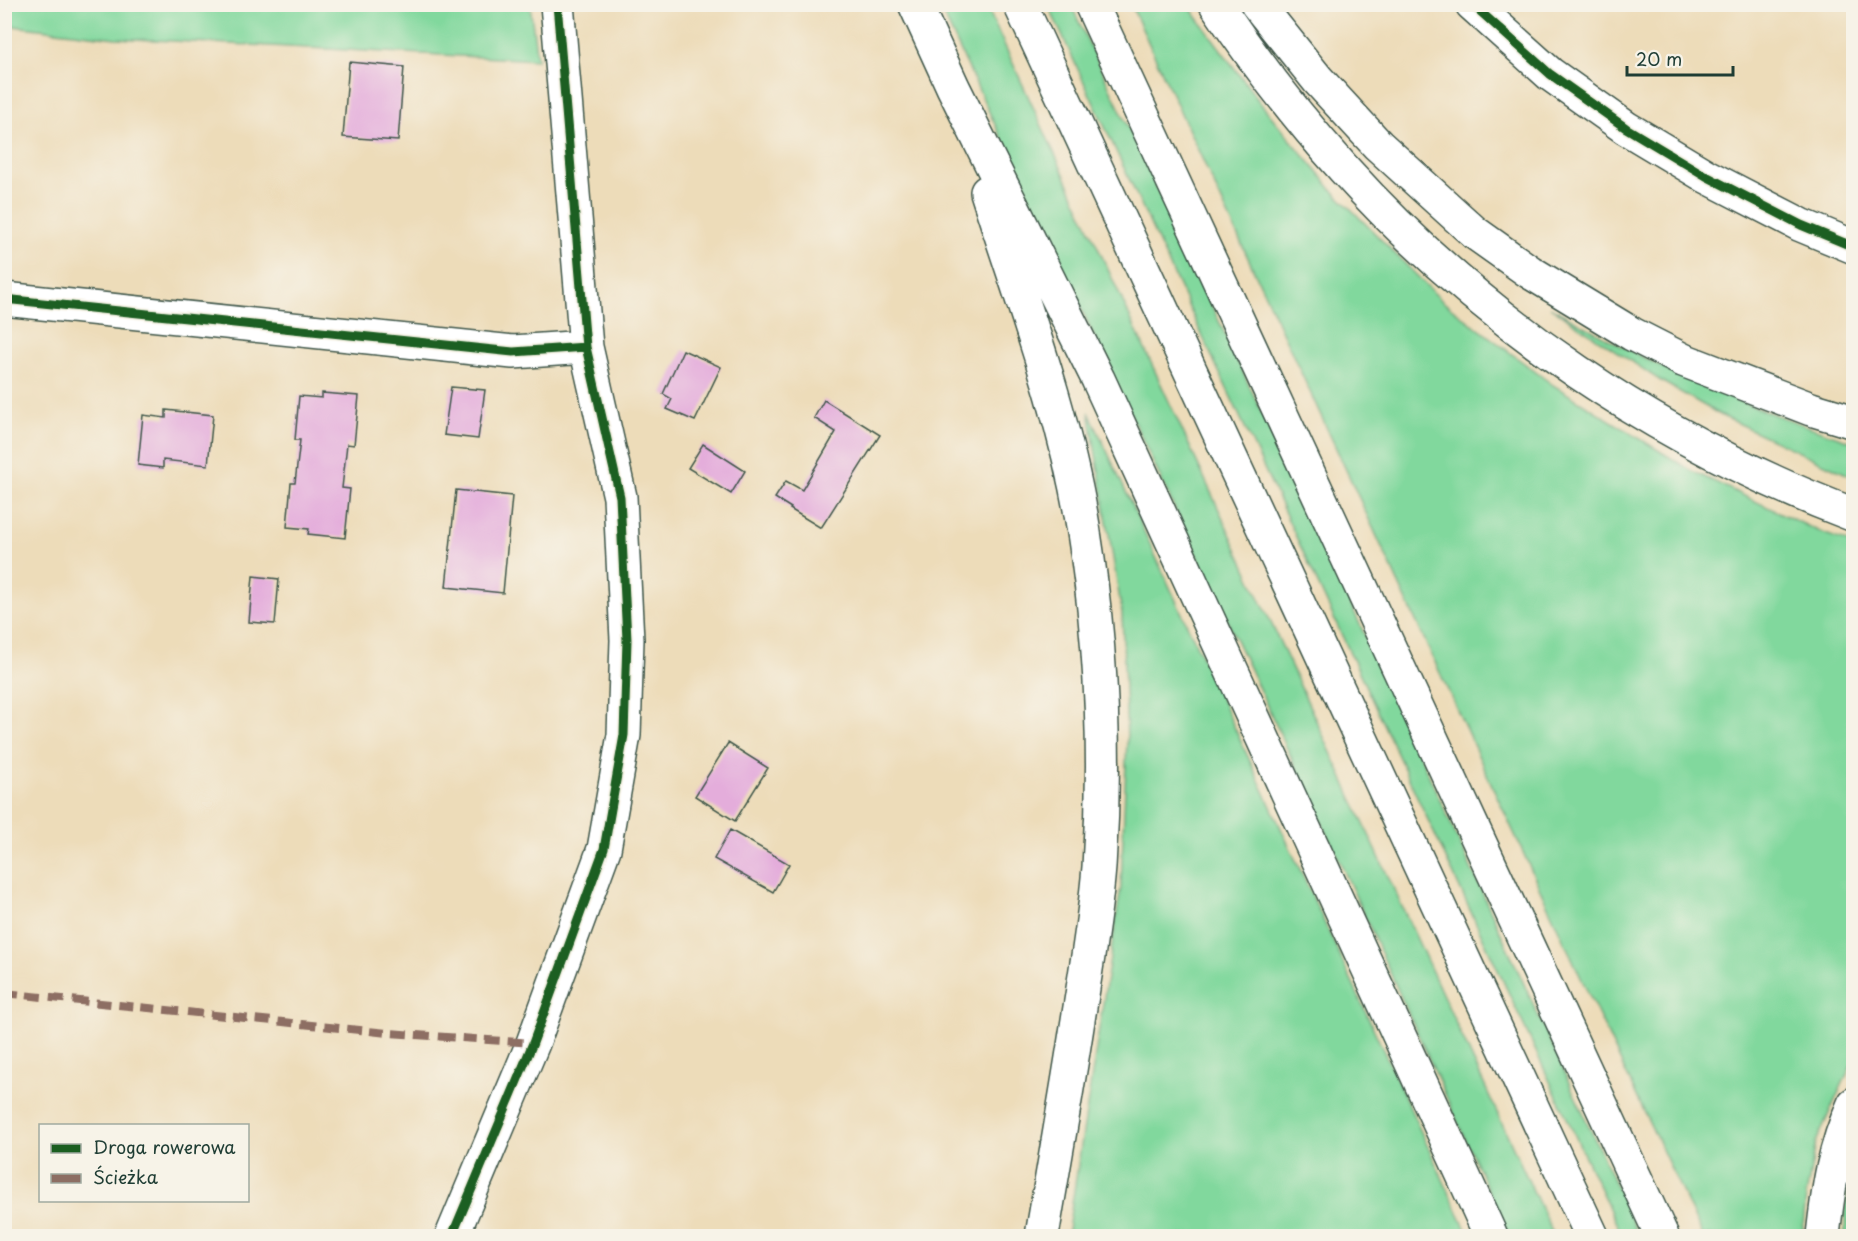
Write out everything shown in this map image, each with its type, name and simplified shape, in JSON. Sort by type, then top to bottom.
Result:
[{"type":"main road","points":[[452,1236],[533,1043],[604,849],[624,735],[627,640],[620,496],[586,347],[557,4]]},
{"type":"main road","points":[[915,4],[953,87],[1098,379],[1491,1236]]},
{"type":"main road","points":[[1020,4],[1592,1236]]},
{"type":"main road","points":[[1091,4],[1662,1236]]},
{"type":"main road","points":[[1216,4],[1275,86],[1344,170],[1405,231],[1496,312],[1561,360],[1665,426],[1731,462],[1854,515]]},
{"type":"main road","points":[[1257,4],[1318,80],[1378,145],[1467,226],[1530,272],[1632,334],[1683,360],[1854,423]]},
{"type":"main road","points":[[1472,4],[1550,74],[1626,128],[1706,176],[1801,225],[1854,248]]},
{"type":"main road","points":[[953,87],[1045,370],[1069,458],[1083,525],[1099,658],[1103,747],[1096,902],[1042,1236]]},
{"type":"main road","points":[[4,299],[513,352],[586,347]]},
{"type":"main road","points":[[1823,1236],[1827,1192],[1841,1132],[1854,1104]]},
{"type":"green space","points":[[5,4],[530,5],[537,60],[116,38],[5,25]]},
{"type":"green space","points":[[939,5],[986,5],[1554,1236],[1509,1236],[1336,853]]},
{"type":"green space","points":[[1048,5],[1071,5],[1320,537],[1639,1236],[1622,1236]]},
{"type":"green space","points":[[1131,5],[1188,5],[1261,104],[1335,193],[1442,301],[1553,385],[1692,471],[1820,532],[1853,544],[1853,1061],[1816,1142],[1806,1196],[1802,1236],[1703,1236],[1589,995]]},
{"type":"green space","points":[[1550,307],[1691,381],[1764,411],[1853,442],[1853,477],[1724,417],[1661,381]]},
{"type":"green space","points":[[1089,412],[1469,1236],[1067,1236],[1121,887],[1127,739],[1122,613]]},
{"type":"green space","points":[[1853,1174],[1853,1236],[1845,1236],[1845,1207]]},
{"type":"building","points":[[349,62],[404,67],[398,141],[343,137]]},
{"type":"building","points":[[683,350],[721,367],[695,421],[667,409],[672,399],[663,394]]},
{"type":"building","points":[[451,387],[485,390],[478,439],[444,435]]},
{"type":"building","points":[[322,393],[359,396],[354,445],[347,444],[342,488],[350,489],[345,538],[308,534],[309,529],[287,527],[291,483],[295,483],[300,440],[295,440],[299,396],[322,398]]},
{"type":"building","points":[[824,400],[880,435],[821,528],[775,498],[786,481],[802,490],[836,432],[814,418]]},
{"type":"building","points":[[166,410],[213,415],[208,465],[163,460],[163,468],[138,465],[143,415],[166,418]]},
{"type":"building","points":[[703,444],[745,471],[731,494],[688,468]]},
{"type":"building","points":[[456,490],[512,496],[503,593],[446,587]]},
{"type":"building","points":[[253,576],[279,579],[275,624],[249,622]]},
{"type":"building","points":[[728,743],[768,768],[735,821],[695,796]]},
{"type":"building","points":[[730,830],[789,864],[773,892],[714,859]]},
{"type":"marked path","points":[[4,993],[388,1033],[533,1043]]},
{"type":"cycle path","points":[[452,1236],[533,1043],[604,849],[624,735],[627,640],[620,497],[586,347],[557,4]]},
{"type":"cycle path","points":[[1472,4],[1550,74],[1626,128],[1706,176],[1801,225],[1854,247]]},
{"type":"cycle path","points":[[4,299],[513,352],[586,347]]}]
